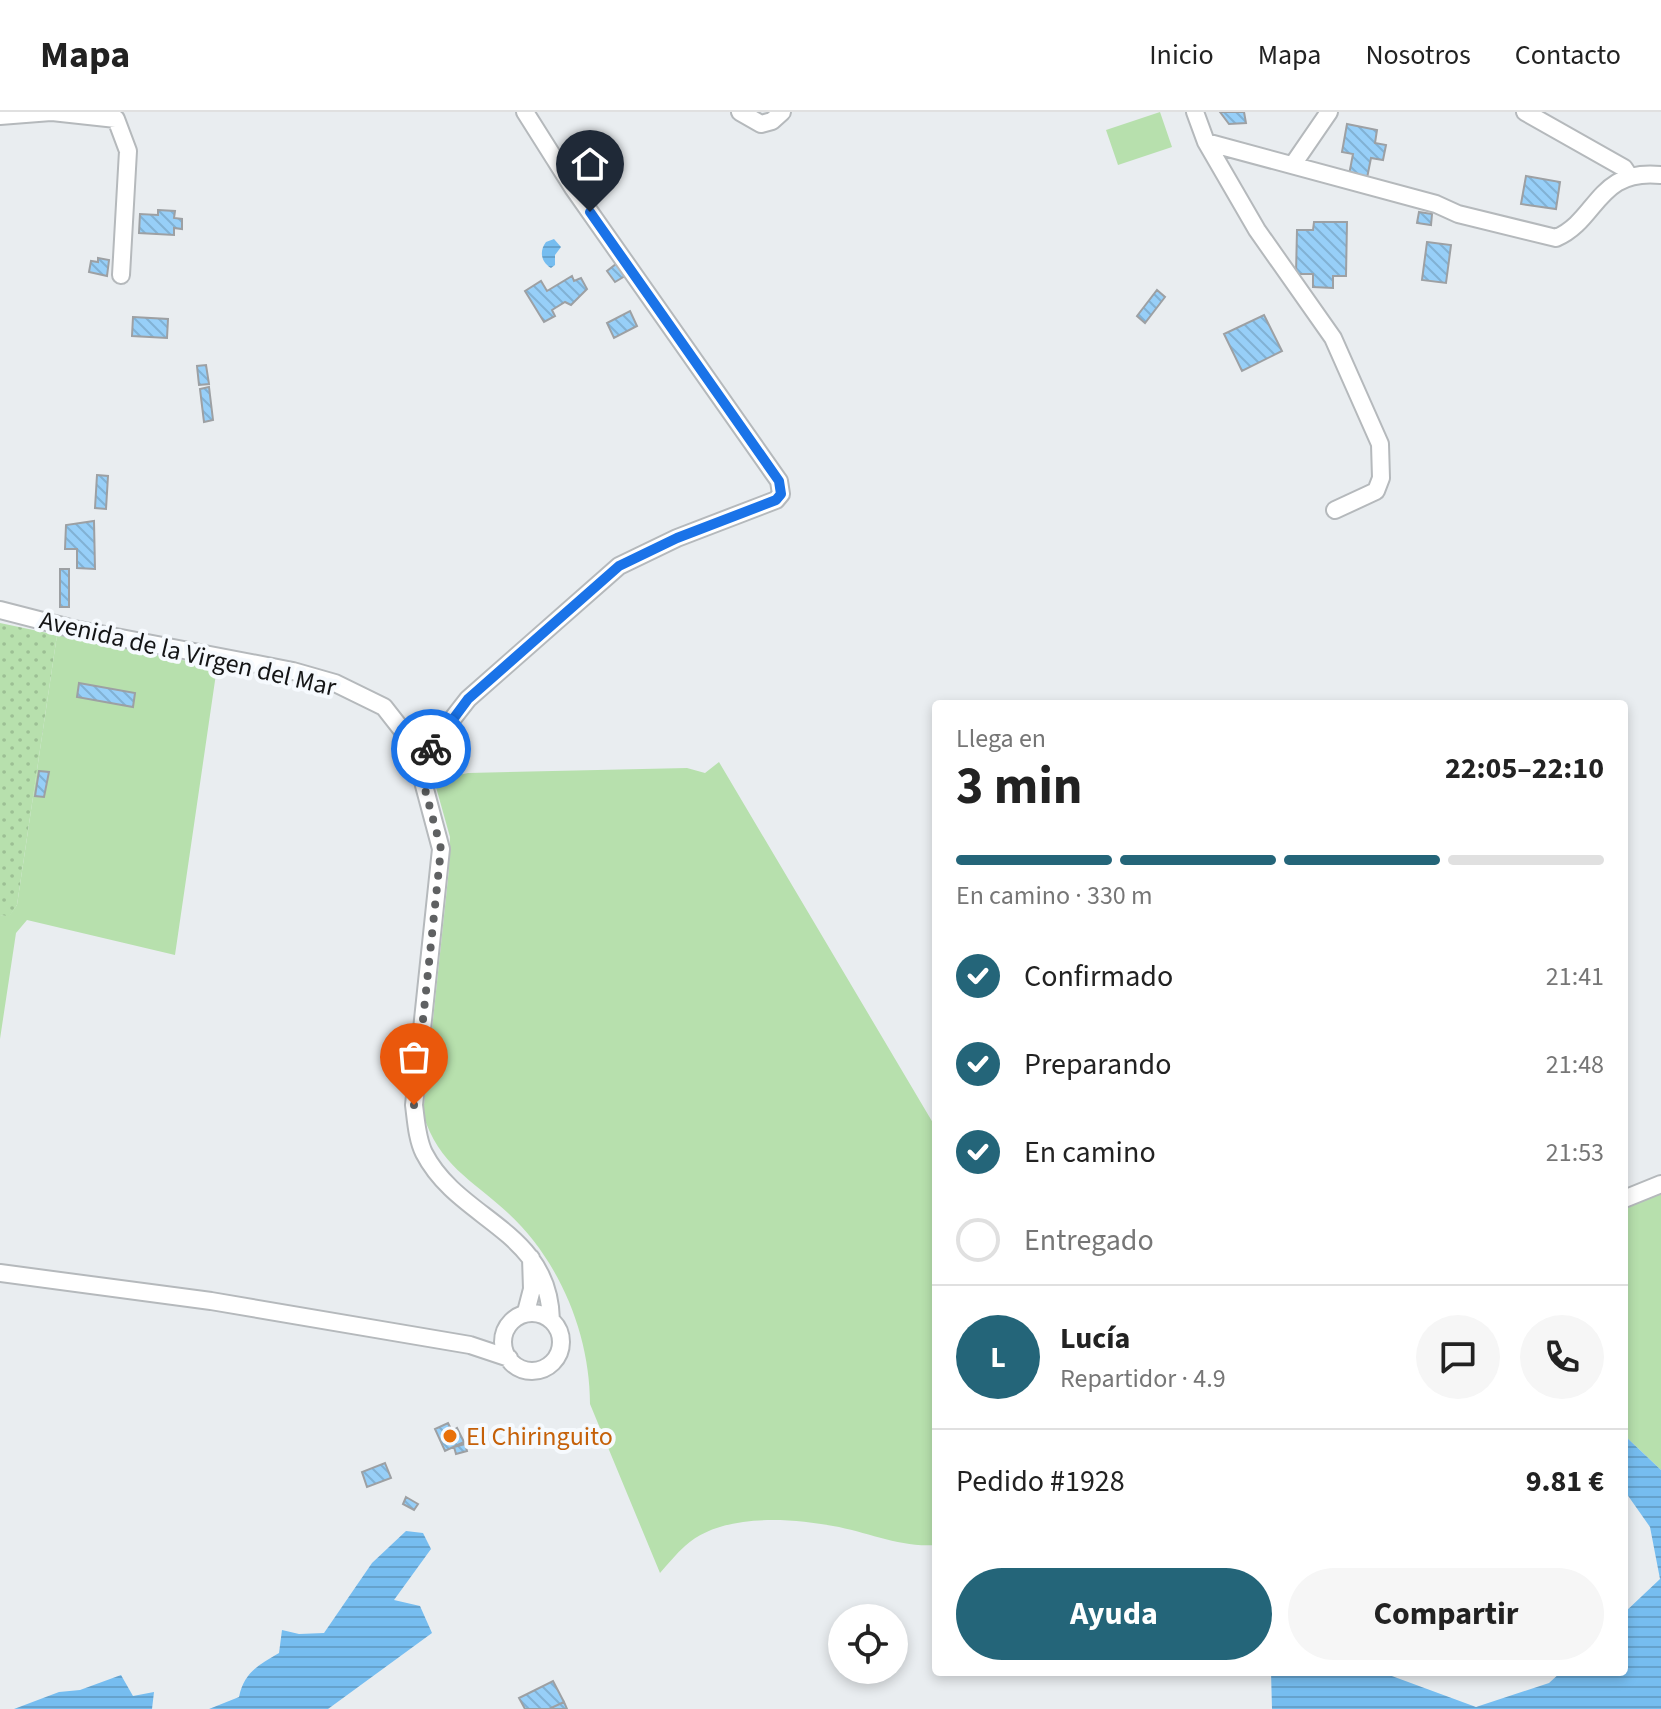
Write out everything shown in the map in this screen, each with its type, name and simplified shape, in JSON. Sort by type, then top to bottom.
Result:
[{"type":"street","points":[[0,116],[52,112],[116,119],[125,135],[128,151],[121,275]]},
{"type":"street","points":[[418,763],[468,699],[619,566],[677,538],[776,500],[781,494],[779,481],[573,188],[525,112]]},
{"type":"street","points":[[740,112],[761,124],[772,121],[782,112]]},
{"type":"street","points":[[1195,112],[1206,142],[1283,271],[1333,338],[1380,444],[1381,478],[1376,491],[1335,510]]},
{"type":"street","points":[[1294,163],[1329,112]]},
{"type":"street","points":[[1525,112],[1624,168],[1630,177]]},
{"type":"street","points":[[1206,142],[1294,163],[1436,204],[1458,214],[1556,238],[1579,220],[1596,198],[1630,177],[1661,175]]},
{"type":"street","name":"Avenida de la Virgen del Mar","points":[[0,610],[335,683],[384,707],[402,730],[418,763],[441,849],[414,1105],[419,1137],[424,1153],[451,1185],[531,1258],[543,1273],[550,1294],[551,1320]]},
{"type":"street","points":[[1628,1197],[1661,1184]]},
{"type":"street","points":[[470,1345],[491,1339],[526,1312],[532,1289],[531,1258]]},
{"type":"street","points":[[0,1273],[211,1301],[470,1345],[509,1358]]},
{"type":"street","points":[[508,1324],[504,1345],[517,1367],[531,1372],[552,1364],[560,1348],[551,1320],[526,1312]]},
{"type":"green space","points":[[1160,112],[1172,147],[1118,165],[1106,130]]},
{"type":"green space","points":[[0,623],[57,635],[17,905],[9,917],[0,915]]},
{"type":"green space","points":[[57,635],[217,667],[175,955],[27,920],[16,933],[0,1039],[0,915],[9,916],[17,905]]},
{"type":"green space","points":[[719,762],[932,1121],[932,1545],[897,1542],[815,1523],[776,1520],[736,1523],[700,1535],[660,1573],[590,1404],[589,1378],[578,1326],[557,1276],[526,1232],[447,1159],[423,1114],[449,869],[450,837],[434,780],[468,773],[687,768],[705,773]]},
{"type":"green space","points":[[1661,1187],[1661,1470],[1628,1439],[1628,1199]]},
{"type":"water","points":[[554,239],[561,247],[551,268],[543,260],[542,253],[546,242]]},
{"type":"water","points":[[1628,1439],[1661,1470],[1661,1709],[1272,1709],[1271,1676],[1392,1676],[1476,1707],[1549,1683],[1557,1676],[1628,1676],[1628,1609],[1660,1579],[1650,1527],[1628,1496]]},
{"type":"water","points":[[406,1531],[423,1533],[431,1549],[394,1600],[420,1606],[432,1633],[328,1709],[209,1709],[239,1697],[244,1682],[253,1670],[279,1653],[282,1630],[299,1634],[324,1633],[372,1563]]},
{"type":"water","points":[[121,1675],[133,1696],[154,1692],[152,1709],[14,1709],[59,1692],[80,1690]]},
{"type":"building","points":[[1220,112],[1244,112],[1246,123],[1229,124]]},
{"type":"building","points":[[1347,124],[1377,130],[1375,143],[1386,145],[1383,160],[1371,158],[1367,178],[1349,175],[1353,154],[1342,152]]},
{"type":"building","points":[[1526,176],[1560,182],[1556,209],[1521,204]]},
{"type":"building","points":[[158,210],[175,211],[174,218],[182,219],[182,229],[174,228],[174,235],[139,233],[140,214],[158,215]]},
{"type":"building","points":[[1419,212],[1432,214],[1431,225],[1417,223]]},
{"type":"building","points":[[1314,222],[1347,222],[1346,276],[1333,276],[1333,288],[1313,287],[1313,274],[1296,274],[1297,230],[1313,230]]},
{"type":"building","points":[[1427,242],[1451,245],[1446,283],[1422,280]]},
{"type":"building","points":[[98,258],[109,260],[107,276],[89,272],[91,261],[98,262]]},
{"type":"building","points":[[616,264],[625,276],[615,282],[607,271]]},
{"type":"building","points":[[572,276],[574,281],[581,278],[587,289],[571,305],[565,302],[552,310],[555,316],[544,322],[525,291],[541,281],[547,291]]},
{"type":"building","points":[[1157,290],[1165,297],[1145,323],[1137,316]]},
{"type":"building","points":[[630,311],[637,326],[614,338],[607,323]]},
{"type":"building","points":[[1264,315],[1282,351],[1242,371],[1224,334]]},
{"type":"building","points":[[133,317],[168,319],[167,338],[132,336]]},
{"type":"building","points":[[206,365],[209,384],[199,385],[197,366]]},
{"type":"building","points":[[209,387],[213,420],[204,422],[200,389]]},
{"type":"building","points":[[97,475],[108,476],[106,509],[95,508]]},
{"type":"building","points":[[94,521],[95,569],[77,568],[77,549],[65,549],[66,525]]},
{"type":"building","points":[[60,569],[69,569],[69,607],[60,607]]},
{"type":"building","points":[[79,683],[135,693],[133,707],[77,697]]},
{"type":"building","points":[[39,771],[49,772],[44,797],[35,796]]},
{"type":"building","name":"El Chiringuito","points":[[448,1423],[452,1431],[457,1428],[464,1442],[445,1451],[435,1429]]},
{"type":"building","points":[[465,1444],[467,1451],[456,1454],[454,1447]]},
{"type":"building","points":[[385,1463],[391,1478],[367,1487],[362,1472]]},
{"type":"building","points":[[406,1497],[418,1504],[414,1510],[403,1504]]},
{"type":"building","points":[[553,1681],[564,1702],[549,1709],[525,1709],[519,1698]]},
{"type":"building","points":[[564,1702],[567,1709],[549,1709]]},
{"type":"way so far","points":[[414,1105],[441,849],[439,831],[418,763],[431,749]]},
{"type":"place","name":"El Chiringuito","points":[[450,1436]]},
{"type":"route","points":[[431,749],[468,699],[619,566],[677,538],[763,506],[781,494],[779,481],[590,212]]}]
